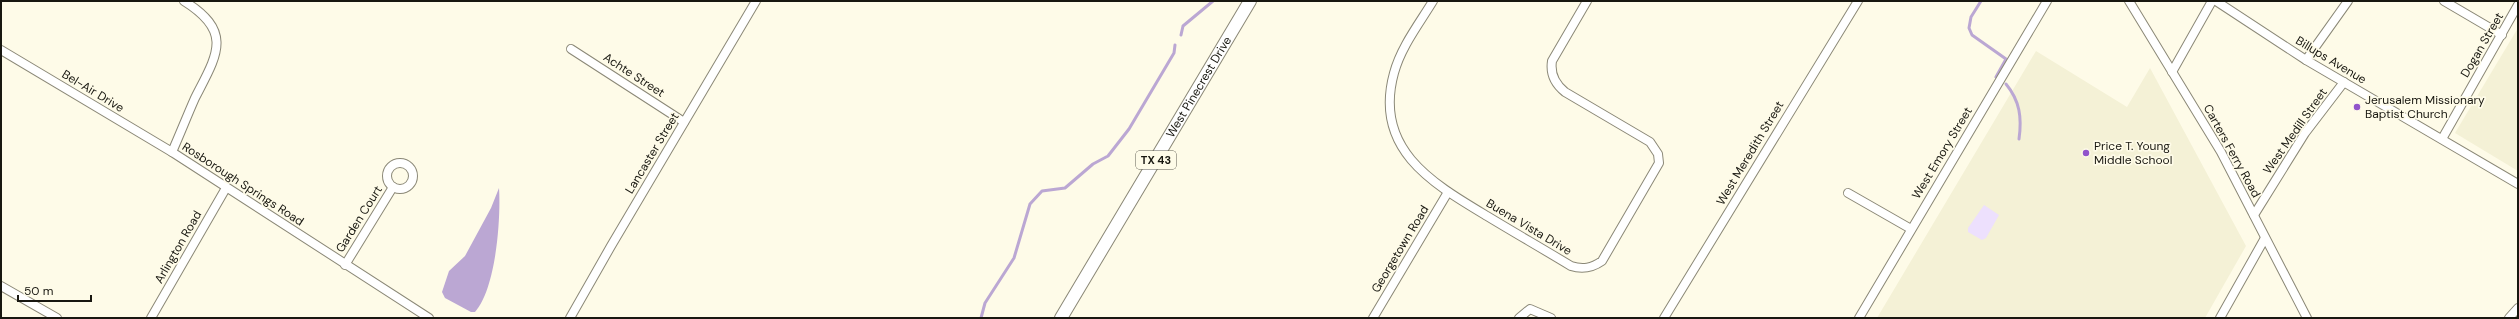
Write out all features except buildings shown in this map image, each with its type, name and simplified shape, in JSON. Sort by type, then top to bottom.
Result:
[{"type":"main road","name":"West Pinecrest Drive","points":[[1061,318],[1248,2]]},
{"type":"street","name":"Rosborough Springs Road","points":[[184,1],[199,10],[211,22],[217,44],[213,63],[172,152],[429,318]]},
{"type":"street","name":"Lancaster Street","points":[[570,318],[756,1]]},
{"type":"street","name":"Buena Vista Drive","points":[[1433,1],[1399,57],[1392,82],[1390,113],[1394,131],[1407,154],[1422,172],[1448,192],[1571,266],[1587,268],[1602,261],[1658,168],[1659,158],[1650,142],[1565,92],[1555,81],[1552,71],[1552,61],[1587,1]]},
{"type":"street","name":"West Meredith Street","points":[[1664,318],[1858,1]]},
{"type":"street","name":"West Emory Street","points":[[1859,318],[2047,1]]},
{"type":"street","name":"Carters Ferry Road","points":[[2129,1],[2221,152],[2307,318]]},
{"type":"street","points":[[2172,72],[2212,1]]},
{"type":"street","name":"Billups Avenue","points":[[2216,1],[2306,60],[2518,184]]},
{"type":"street","points":[[2306,60],[2348,1]]},
{"type":"street","points":[[2444,1],[2502,36]]},
{"type":"street","name":"Dogan Street","points":[[2442,139],[2502,36],[2518,5]]},
{"type":"street","name":"Achte Street","points":[[571,49],[684,122]]},
{"type":"street","name":"Bel-Air Drive","points":[[1,50],[172,152]]},
{"type":"street","name":"West Medill Street","points":[[2254,214],[2305,133],[2344,82]]},
{"type":"street","name":"Garden Court","points":[[345,265],[394,187]]},
{"type":"street","name":"Arlington Road","points":[[151,318],[226,188]]},
{"type":"street","name":"Georgetown Road","points":[[1373,318],[1448,192]]},
{"type":"street","points":[[1848,193],[1911,228]]},
{"type":"street","points":[[2220,318],[2265,238]]},
{"type":"street","points":[[1,286],[57,318]]},
{"type":"street","points":[[2509,318],[2518,308]]},
{"type":"street","points":[[1519,318],[1530,309],[1551,318]]},
{"type":"shaded area","points":[[2518,28],[2518,171],[2455,133]]},
{"type":"shaded area","name":"Price T. Young Middle School","points":[[2036,51],[2127,107],[2150,68],[2246,246],[2205,318],[1877,318]]},
{"type":"shaded area","points":[[499,188],[498,234],[492,271],[488,287],[482,301],[475,312],[471,312],[445,298],[442,292],[449,271],[465,256],[491,208]]},
{"type":"shaded area","points":[[1984,205],[1999,215],[1986,238],[1982,240],[1968,232],[1968,228]]},
{"type":"waterway","points":[[1181,35],[1183,26],[1213,1]]},
{"type":"waterway","points":[[1981,1],[1971,17],[1969,28],[1972,35],[2006,59],[1996,77]]},
{"type":"waterway","points":[[981,318],[985,303],[1014,258],[1030,204],[1042,191],[1065,188],[1093,164],[1108,156],[1129,129],[1174,53],[1175,45]]},
{"type":"waterway","points":[[2006,84],[2011,90],[2019,110],[2019,139]]},
{"type":"place","name":"Jerusalem Missionary Baptist Church","points":[[2357,107]]},
{"type":"place","name":"Price T. Young Middle School","points":[[2086,153]]}]
